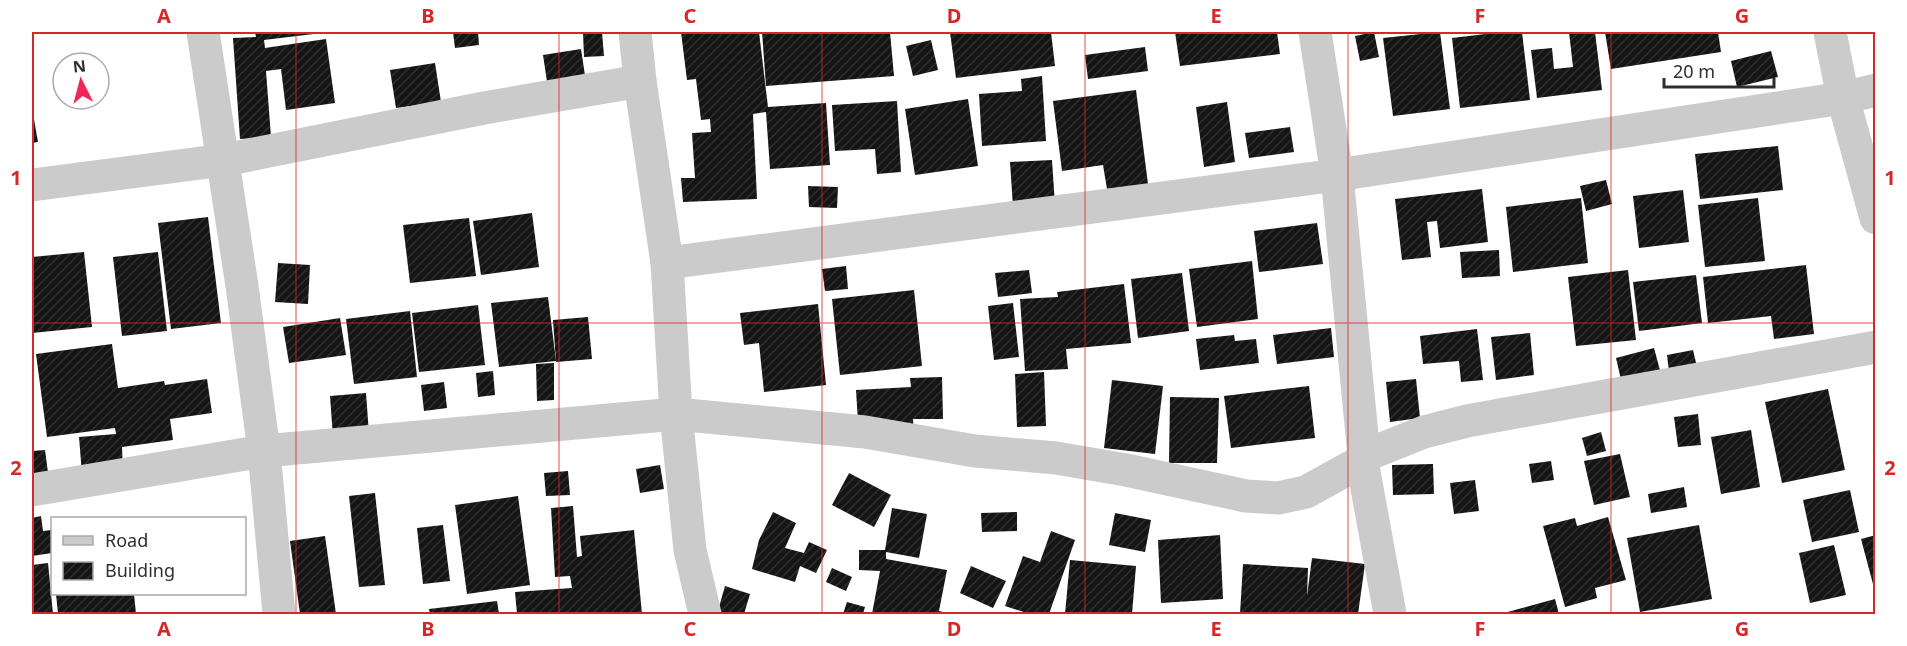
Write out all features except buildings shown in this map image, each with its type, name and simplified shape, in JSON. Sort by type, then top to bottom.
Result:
[{"type":"street","points":[[204,32],[264,451],[279,615]]},
{"type":"street","points":[[635,32],[667,263],[676,414],[690,550],[705,615]]},
{"type":"street","points":[[1315,32],[1337,175],[1363,459],[1390,615]]},
{"type":"street","points":[[1830,32],[1843,99],[1875,218]]},
{"type":"street","points":[[32,185],[224,160],[484,108],[640,81]]},
{"type":"street","points":[[667,263],[1337,175],[1843,99],[1875,90]]},
{"type":"street","points":[[32,490],[264,451],[676,414],[864,432],[975,451],[1056,458],[1126,470],[1246,496],[1278,498],[1306,492],[1363,459],[1424,432],[1467,421],[1875,348]]}]
